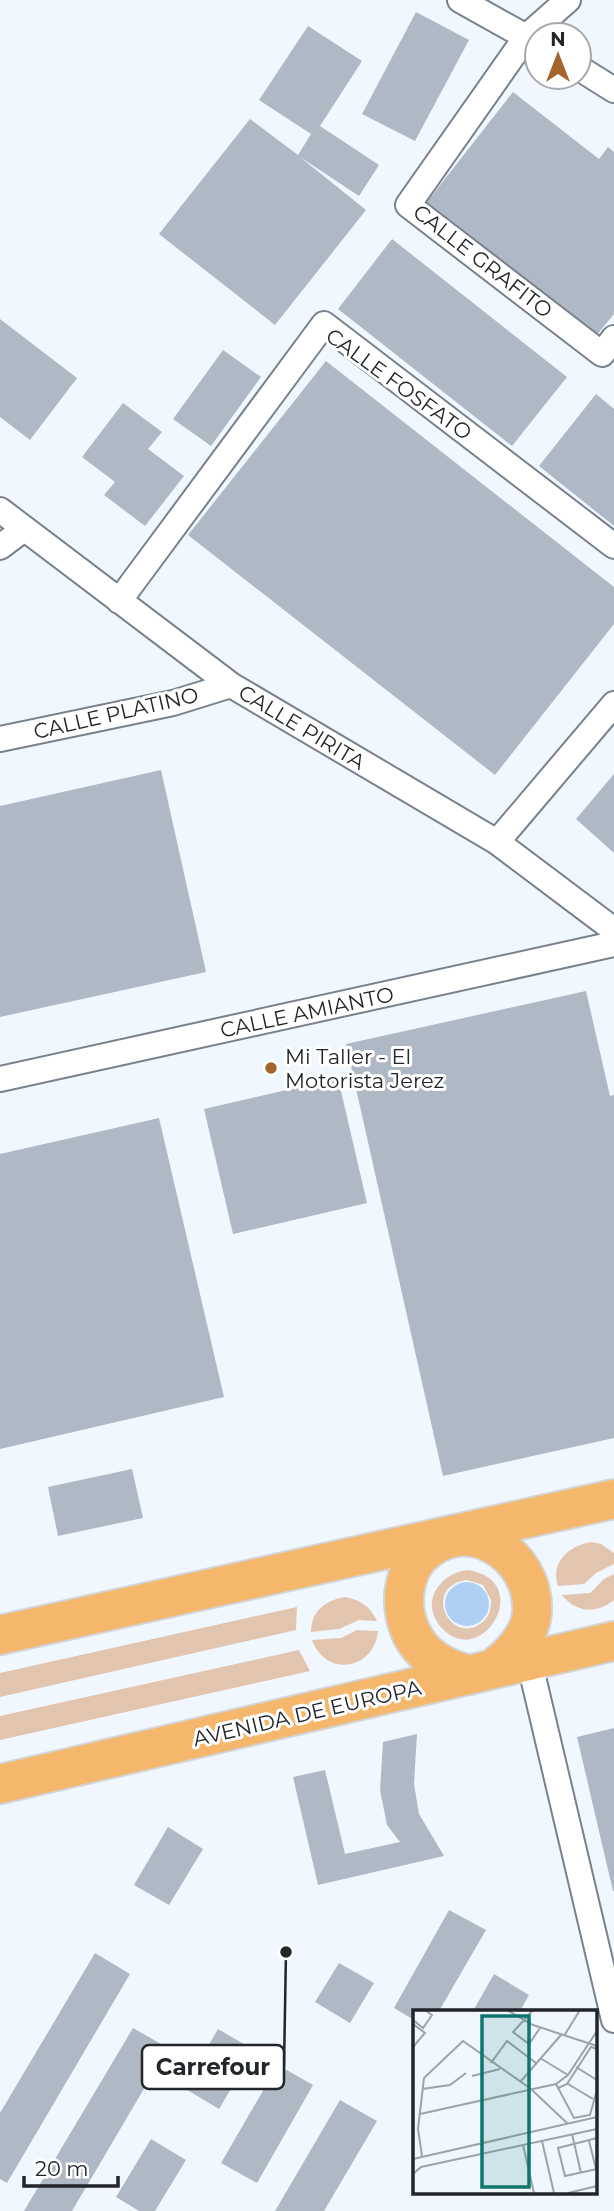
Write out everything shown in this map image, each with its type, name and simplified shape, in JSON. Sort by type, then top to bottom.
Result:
[{"type":"main road","points":[[0,1635],[614,1500]]},
{"type":"main road","points":[[452,1536],[473,1536],[492,1543],[511,1556],[523,1572],[530,1592],[532,1615],[524,1635],[512,1655],[497,1668],[447,1669],[428,1656],[413,1639],[403,1599],[408,1578],[417,1559],[432,1545],[452,1536]]},
{"type":"main road","name":"AVENIDA DE EUROPA","points":[[0,1784],[614,1641]]},
{"type":"street","points":[[460,0],[523,35]]},
{"type":"street","points":[[549,21],[568,0]]},
{"type":"street","name":"CALLE GRAFITO","points":[[523,52],[408,205],[602,354],[614,338]]},
{"type":"street","points":[[593,77],[614,90]]},
{"type":"street","name":"CALLE FOSFATO","points":[[119,601],[324,324],[614,546]]},
{"type":"street","name":"CALLE PIRITA","points":[[0,510],[231,685],[497,842],[614,930]]},
{"type":"street","points":[[0,547],[24,529]]},
{"type":"street","name":"CALLE PLATINO","points":[[0,739],[173,703],[231,685]]},
{"type":"street","points":[[497,842],[614,704]]},
{"type":"street","name":"CALLE AMIANTO","points":[[0,1080],[614,944]]},
{"type":"street","points":[[497,1668],[614,2020]]},
{"type":"shaded area","points":[[591,1542],[601,1544],[614,1553],[614,1564],[596,1573],[584,1584],[558,1586],[557,1570],[563,1556],[575,1547]]},
{"type":"shaded area","points":[[467,1570],[488,1577],[498,1590],[500,1605],[495,1620],[485,1632],[471,1639],[456,1638],[440,1626],[434,1617],[432,1607],[436,1590],[441,1583]],"holes":[[[467,1580],[483,1585],[491,1600],[486,1619],[469,1628],[459,1627],[450,1621],[443,1602],[446,1592],[453,1584]]]},
{"type":"shaded area","points":[[614,1574],[614,1600],[601,1608],[580,1608],[562,1595],[590,1593],[604,1579]]},
{"type":"shaded area","points":[[344,1597],[364,1604],[377,1621],[359,1620],[339,1629],[311,1632],[313,1618],[320,1608]]},
{"type":"shaded area","points":[[297,1607],[296,1630],[0,1697],[0,1673]]},
{"type":"shaded area","points":[[357,1630],[378,1631],[375,1644],[368,1654],[349,1664],[328,1660],[312,1640],[341,1638]]},
{"type":"shaded area","points":[[299,1650],[310,1671],[0,1740],[0,1716]]},
{"type":"water","points":[[467,1582],[482,1589],[489,1604],[482,1619],[467,1626],[452,1619],[445,1604],[452,1589]]},
{"type":"building","points":[[416,12],[469,40],[415,141],[362,114]]},
{"type":"building","points":[[308,26],[362,61],[320,126],[379,165],[359,196],[300,157],[366,210],[275,325],[159,234],[250,119],[298,155],[311,134],[259,100]]},
{"type":"building","points":[[513,92],[599,159],[608,147],[614,152],[614,314],[596,336],[426,203]]},
{"type":"building","points":[[392,239],[567,377],[512,446],[338,309]]},
{"type":"building","points":[[0,319],[77,378],[30,440],[0,417]]},
{"type":"building","points":[[223,350],[261,377],[211,446],[173,419]]},
{"type":"building","points":[[326,361],[614,587],[614,624],[495,775],[188,535]]},
{"type":"building","points":[[596,394],[614,409],[614,526],[539,466]]},
{"type":"building","points":[[123,403],[162,432],[148,449],[184,476],[145,526],[104,495],[115,482],[82,457]]},
{"type":"building","points":[[161,770],[206,972],[0,1017],[0,806]]},
{"type":"building","points":[[614,774],[614,853],[576,819]]},
{"type":"building","points":[[586,991],[610,1096],[614,1095],[614,1438],[443,1476],[346,1044]]},
{"type":"building","points":[[338,1078],[367,1203],[233,1234],[204,1109]]},
{"type":"building","points":[[159,1118],[224,1397],[0,1449],[0,1154]]},
{"type":"building","points":[[132,1469],[143,1518],[58,1536],[48,1487]]},
{"type":"building","points":[[614,1728],[614,1891],[613,1891],[577,1737]]},
{"type":"building","points":[[417,1734],[414,1784],[419,1814],[444,1856],[318,1885],[293,1777],[325,1770],[345,1854],[400,1842],[387,1825],[380,1790],[383,1742]]},
{"type":"building","points":[[168,1827],[203,1849],[169,1905],[134,1885]]},
{"type":"building","points":[[449,1910],[486,1930],[440,2010],[413,2010],[413,2019],[394,2008]]},
{"type":"building","points":[[95,1953],[130,1974],[7,2183],[0,2179],[0,2113]]},
{"type":"building","points":[[339,1963],[374,1983],[350,2023],[315,2002]]},
{"type":"building","points":[[494,1974],[529,1995],[521,2010],[474,2010]]},
{"type":"building","points":[[133,2028],[168,2048],[72,2211],[24,2211]]},
{"type":"building","points":[[218,2029],[254,2050],[219,2109],[184,2088]]},
{"type":"building","points":[[278,2065],[313,2085],[257,2183],[221,2163]]},
{"type":"building","points":[[340,2100],[377,2121],[324,2211],[275,2211]]},
{"type":"building","points":[[151,2139],[186,2160],[155,2211],[139,2211],[116,2197]]},
{"type":"place","name":"Mi Taller - El Motorista Jerez","points":[[271,1068]]},
{"type":"place","name":"Carrefour","points":[[286,1952]]}]
